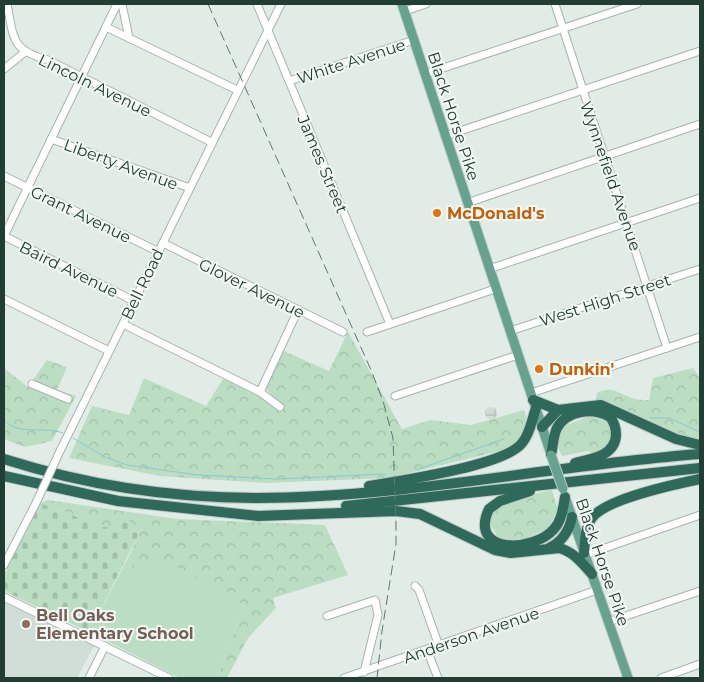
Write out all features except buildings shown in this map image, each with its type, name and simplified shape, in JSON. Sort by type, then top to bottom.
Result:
[{"type":"highway","points":[[291,498],[433,476],[506,454],[521,445],[530,429],[533,400],[558,410],[601,405],[676,438],[700,444]]},
{"type":"highway","points":[[542,427],[558,410]]},
{"type":"highway","points":[[536,473],[574,464],[609,451],[616,440],[615,424],[610,417],[599,412],[590,410],[576,413],[556,429],[551,455]]},
{"type":"highway","points":[[4,459],[64,476],[140,490],[226,498],[291,498],[345,494],[700,454]]},
{"type":"highway","points":[[208,511],[324,508],[700,468]]},
{"type":"highway","points":[[4,476],[118,501],[258,516],[396,510],[412,512],[428,517],[495,550],[511,553],[566,550],[592,574]]},
{"type":"highway","points":[[564,493],[560,520],[554,530],[541,539],[530,543],[505,546],[490,538],[487,531],[486,514],[489,509],[500,501],[528,492],[593,479]]},
{"type":"highway","points":[[585,554],[588,524],[600,511],[616,503],[672,485],[700,479]]},
{"type":"highway","points":[[541,550],[551,547],[561,538],[569,529],[572,517]]},
{"type":"main road","name":"Black Horse Pike","points":[[403,7],[495,289],[628,678]]},
{"type":"street","name":"Lincoln Avenue","points":[[7,4],[15,41],[25,52],[48,60],[211,142]]},
{"type":"street","points":[[4,236],[117,4]]},
{"type":"street","points":[[122,4],[128,38]]},
{"type":"street","name":"James Street","points":[[257,4],[390,324]]},
{"type":"street","name":"Bell Road","points":[[4,565],[211,142],[281,4]]},
{"type":"street","points":[[403,7],[426,4]]},
{"type":"street","name":"Wynnefield Avenue","points":[[555,4],[667,348]]},
{"type":"street","points":[[425,74],[637,4]]},
{"type":"street","points":[[106,27],[237,90]]},
{"type":"street","name":"White Avenue","points":[[289,81],[414,40]]},
{"type":"street","points":[[4,69],[25,52]]},
{"type":"street","points":[[444,136],[583,92],[700,52]]},
{"type":"street","points":[[467,203],[700,124]]},
{"type":"street","name":"Liberty Avenue","points":[[51,139],[190,188]]},
{"type":"street","name":"Grant Avenue","points":[[4,176],[158,252]]},
{"type":"street","points":[[489,269],[700,198]]},
{"type":"street","name":"Baird Avenue","points":[[4,236],[134,301]]},
{"type":"street","name":"Glover Avenue","points":[[163,243],[343,332]]},
{"type":"street","name":"West High Street","points":[[510,331],[700,269]]},
{"type":"street","points":[[367,332],[495,289]]},
{"type":"street","points":[[4,299],[109,351]]},
{"type":"street","points":[[260,392],[298,310]]},
{"type":"street","points":[[123,324],[260,392],[280,407]]},
{"type":"street","points":[[533,400],[700,337]]},
{"type":"street","points":[[395,396],[518,355]]},
{"type":"street","points":[[32,384],[68,399]]},
{"type":"street","points":[[585,554],[700,515]]},
{"type":"street","points":[[415,586],[419,590],[439,646]]},
{"type":"street","name":"Anderson Avenue","points":[[344,678],[597,590]]},
{"type":"street","points":[[608,622],[700,591]]},
{"type":"street","points":[[4,597],[169,678]]},
{"type":"street","points":[[327,616],[375,600],[378,615],[364,672]]},
{"type":"street","points":[[89,678],[105,646]]},
{"type":"street","points":[[427,650],[438,678]]},
{"type":"street","points":[[661,678],[700,664]]},
{"type":"shaded area","points":[[489,407],[493,407],[497,413],[493,419],[489,419],[485,415],[485,411]]},
{"type":"shaded area","name":"Bell Oaks Elementary School","points":[[4,602],[94,646],[77,678],[4,678]]},
{"type":"green space","points":[[348,332],[402,429],[430,420],[471,425],[524,410],[534,438],[526,436],[512,448],[388,478],[265,483],[160,476],[69,458],[92,406],[129,415],[144,378],[206,406],[223,379],[276,401],[265,387],[284,351],[329,371]]},
{"type":"green space","points":[[47,360],[67,367],[57,390],[76,396],[52,441],[25,447],[4,439],[4,368],[28,387]]},
{"type":"green space","points":[[693,368],[700,378],[700,443],[626,410],[604,418],[613,427],[614,440],[595,454],[588,451],[562,456],[558,448],[558,442],[563,427],[594,414],[597,393],[611,390],[634,399],[649,400],[653,378]]},
{"type":"green space","points":[[552,490],[558,510],[548,528],[522,540],[500,539],[489,523],[494,509],[525,496]]},
{"type":"green space","points":[[48,500],[177,519],[325,525],[348,575],[273,598],[276,608],[248,638],[227,678],[217,678],[244,605],[132,568],[128,558],[141,530],[129,521],[110,527],[103,527],[40,503]]},
{"type":"green space","points":[[40,503],[103,527],[110,527],[129,521],[141,530],[89,632],[4,591],[4,575]]},
{"type":"green space","points":[[128,558],[132,568],[162,559],[244,605],[217,678],[180,678],[89,632]]},
{"type":"waterway","points":[[650,418],[669,418],[700,432]]},
{"type":"waterway","points":[[4,420],[16,428],[63,433]]},
{"type":"waterway","points":[[73,438],[105,457],[127,465],[198,475],[277,479],[386,474]]},
{"type":"waterway","points":[[416,470],[504,439]]},
{"type":"railway","points":[[208,4],[371,370],[383,401],[393,438],[396,544],[382,631],[377,678]]},
{"type":"place","name":"McDonald's","points":[[437,213]]},
{"type":"place","name":"Dunkin'","points":[[539,369]]},
{"type":"place","name":"Bell Oaks Elementary School","points":[[26,624]]}]
